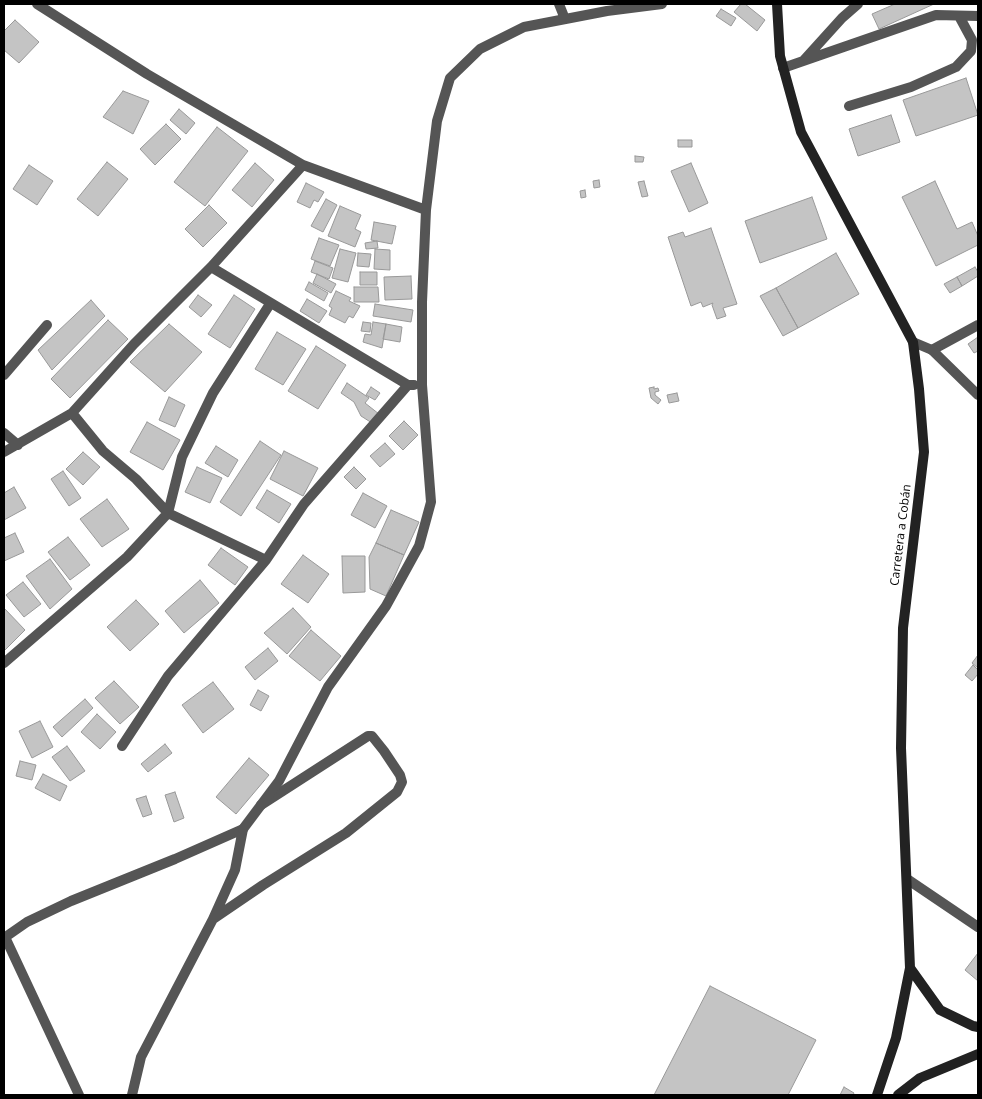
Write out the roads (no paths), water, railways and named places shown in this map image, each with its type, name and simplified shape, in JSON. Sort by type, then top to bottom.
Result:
[{"type":"street","points":[[37,4],[147,74],[303,165],[426,210]]},
{"type":"street","points":[[559,4],[565,19]]},
{"type":"street","points":[[132,1095],[140,1057],[213,919],[235,870],[243,829],[279,781],[328,687],[386,606],[419,546],[431,502],[422,385],[422,302],[426,210],[437,121],[450,78],[480,49],[524,27],[607,11],[662,4]]},
{"type":"street","name":"Carretera a Cobán","points":[[777,4],[780,56],[801,132],[913,342],[919,389],[924,452],[903,628],[901,748],[910,968],[896,1038],[877,1095]]},
{"type":"street","points":[[804,61],[842,18],[858,4]]},
{"type":"street","points":[[783,68],[936,15],[978,16]]},
{"type":"street","points":[[849,106],[911,87],[956,67],[971,51],[972,40],[959,16]]},
{"type":"street","points":[[4,452],[72,413],[134,344],[211,268],[303,165]]},
{"type":"street","points":[[211,268],[408,386],[422,385]]},
{"type":"street","points":[[4,663],[127,557],[168,513],[182,457],[213,392],[270,304]]},
{"type":"street","points":[[4,375],[47,325]]},
{"type":"street","points":[[932,350],[978,325]]},
{"type":"street","points":[[913,342],[932,350],[978,395]]},
{"type":"street","points":[[122,746],[168,676],[266,560],[304,504],[408,386]]},
{"type":"street","points":[[72,413],[103,451],[136,480],[168,513],[266,560]]},
{"type":"street","points":[[4,432],[18,445]]},
{"type":"street","points":[[213,919],[263,884],[346,833],[397,792],[402,782],[400,775],[384,751],[372,736],[368,736],[261,806]]},
{"type":"street","points":[[79,1095],[4,938],[27,922],[71,901],[243,829]]},
{"type":"street","points":[[907,879],[978,927]]},
{"type":"street","points":[[910,968],[940,1010],[978,1027]]},
{"type":"street","points":[[898,1095],[920,1078],[978,1054]]}]
